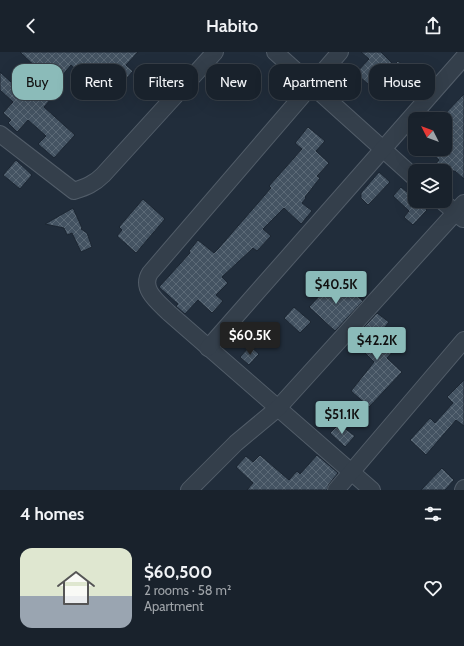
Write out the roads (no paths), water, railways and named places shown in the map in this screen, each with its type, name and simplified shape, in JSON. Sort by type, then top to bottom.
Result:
[{"type":"street","points":[[0,134],[74,191],[89,187],[103,175],[215,52]]},
{"type":"street","points":[[276,52],[289,64]]},
{"type":"street","points":[[330,64],[340,52]]},
{"type":"street","points":[[208,348],[464,57]]},
{"type":"street","points":[[299,100],[147,278],[146,283],[149,292],[169,313],[372,490]]},
{"type":"street","points":[[328,100],[408,172]]},
{"type":"street","points":[[189,490],[236,443],[278,408],[461,212],[452,207]]},
{"type":"street","points":[[336,490],[464,340]]}]
